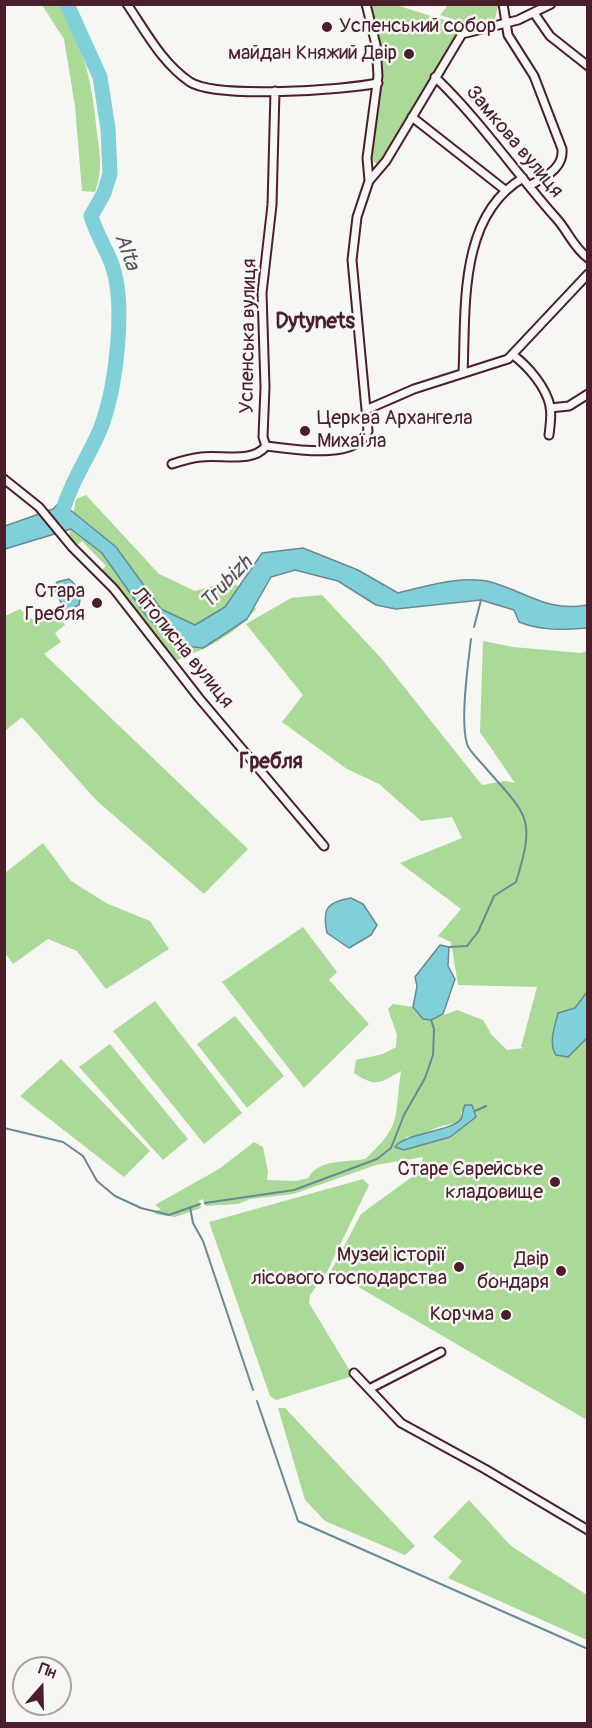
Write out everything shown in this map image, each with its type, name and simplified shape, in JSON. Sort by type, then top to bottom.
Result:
[{"type":"street","points":[[126,4],[173,69],[200,86],[274,92],[378,82]]},
{"type":"street","points":[[366,4],[376,45],[378,82],[368,149],[369,182]]},
{"type":"street","points":[[503,4],[509,38],[534,76],[562,148],[561,159],[555,168],[529,186]]},
{"type":"street","points":[[172,464],[200,457],[250,456],[260,453],[266,446],[326,451],[357,445],[368,431],[368,409],[352,260],[357,217],[369,182],[386,161],[435,77],[465,32],[505,23],[534,13],[551,4]]},
{"type":"street","points":[[534,13],[550,36],[588,66]]},
{"type":"street","name":"Замкова вулиця","points":[[435,77],[471,114],[561,224],[577,249],[588,258]]},
{"type":"street","name":"Успенська вулиця","points":[[266,446],[263,432],[265,387],[262,292],[272,205],[274,92]]},
{"type":"street","points":[[412,117],[505,190]]},
{"type":"street","points":[[463,373],[464,310],[475,244],[490,210],[505,190],[523,178]]},
{"type":"street","points":[[368,409],[414,389],[495,365],[513,355],[588,274]]},
{"type":"street","points":[[513,355],[531,372],[550,408],[549,435]]},
{"type":"street","points":[[550,408],[569,406],[588,394]]},
{"type":"street","name":"Літописна вулиця","points":[[4,478],[39,507],[114,590],[199,698],[324,846]]},
{"type":"street","points":[[369,1389],[441,1352]]},
{"type":"street","points":[[354,1373],[400,1423],[485,1469],[588,1530]]},
{"type":"green space","points":[[449,4],[498,5],[495,19],[469,24],[440,15]]},
{"type":"green space","points":[[42,5],[59,5],[86,66],[93,97],[100,156],[100,170],[95,192],[82,191],[75,106],[64,39]]},
{"type":"green space","points":[[370,5],[396,5],[463,26],[385,158],[377,164],[371,160],[370,154],[383,66]]},
{"type":"green space","points":[[86,495],[159,574],[195,591],[223,583],[237,585],[256,609],[229,634],[208,647],[173,662],[101,571],[106,566],[82,541],[77,545],[69,538],[76,499]]},
{"type":"green space","points":[[322,595],[381,658],[482,785],[505,781],[515,783],[480,732],[483,641],[513,647],[580,653],[587,651],[587,1420],[331,1271],[361,1214],[420,1171],[423,1157],[376,1165],[293,1194],[250,1199],[238,1204],[205,1206],[203,1199],[199,1201],[201,1208],[175,1217],[155,1214],[157,1210],[161,1210],[155,1205],[219,1169],[254,1142],[263,1147],[268,1172],[267,1180],[296,1181],[308,1178],[319,1167],[326,1164],[365,1159],[386,1137],[395,1120],[401,1071],[383,1081],[368,1081],[354,1073],[356,1060],[383,1054],[396,1047],[397,1035],[388,1009],[393,1004],[413,1007],[418,1014],[431,1020],[457,1010],[483,1020],[491,1034],[507,1050],[524,1048],[521,1047],[537,987],[458,985],[451,942],[438,936],[461,909],[400,863],[462,838],[452,817],[421,821],[379,784],[347,769],[282,722],[303,695],[246,624],[291,598]],"holes":[[[461,1111],[476,1117],[450,1137],[404,1150],[406,1137],[418,1136],[451,1124],[461,1119]]]},
{"type":"green space","points":[[20,609],[37,623],[58,614],[65,625],[55,633],[61,642],[44,654],[248,849],[204,894],[96,800],[22,717],[5,731],[5,616]]},
{"type":"green space","points":[[43,843],[71,881],[106,903],[150,921],[169,949],[106,989],[77,951],[48,939],[13,964],[5,953],[5,873]]},
{"type":"green space","points":[[303,927],[337,972],[329,980],[369,1024],[304,1088],[222,982]]},
{"type":"green space","points":[[155,1001],[242,1113],[204,1144],[113,1031]]},
{"type":"green space","points":[[235,1016],[284,1076],[247,1108],[197,1044]]},
{"type":"green space","points":[[110,1044],[188,1139],[163,1160],[79,1067]]},
{"type":"green space","points":[[61,1059],[150,1151],[124,1177],[20,1096]]},
{"type":"green space","points":[[363,1179],[369,1185],[327,1272],[310,1295],[309,1303],[353,1376],[276,1400],[270,1396],[209,1222]]},
{"type":"green space","points":[[278,1408],[285,1408],[415,1546],[405,1555],[325,1521],[305,1500]]},
{"type":"green space","points":[[469,1500],[511,1546],[587,1595],[587,1640],[448,1578],[462,1561],[433,1537]]},
{"type":"water","points":[[64,498],[67,500],[68,508],[116,547],[161,609],[195,625],[225,607],[262,553],[303,548],[358,570],[398,593],[446,582],[471,580],[494,583],[550,604],[573,607],[587,605],[587,628],[553,629],[528,625],[519,622],[514,610],[481,600],[396,609],[376,605],[338,581],[295,570],[271,577],[247,619],[203,648],[176,645],[147,617],[102,553],[71,529],[5,549],[5,526],[53,509]]},
{"type":"water","points":[[69,579],[77,587],[80,597],[79,605],[68,610],[63,607],[54,588],[57,582]]},
{"type":"water","points":[[351,898],[363,904],[377,925],[371,935],[349,948],[327,933],[325,918],[332,904]]},
{"type":"water","points":[[440,945],[449,947],[448,966],[455,979],[443,1014],[431,1020],[423,1019],[413,1007],[417,986],[415,977]]},
{"type":"water","points":[[587,992],[587,1038],[568,1057],[556,1055],[552,1040],[558,1013],[575,1008]]},
{"type":"water","points":[[465,1105],[472,1105],[476,1117],[450,1137],[404,1150],[395,1147],[407,1139],[456,1123],[462,1118]]},
{"type":"waterway","name":"Alta","points":[[61,517],[106,413],[115,370],[119,322],[116,279],[91,216],[104,193],[110,174],[108,129],[100,77],[67,4]]},
{"type":"waterway","points":[[474,627],[481,600]]},
{"type":"waterway","points":[[449,947],[467,946],[478,932],[494,896],[516,882],[526,842],[524,817],[518,807],[467,744],[464,707],[471,639]]},
{"type":"waterway","points":[[205,1203],[294,1190],[377,1159],[391,1148],[404,1115],[425,1078],[433,1055],[434,1029],[431,1020]]},
{"type":"waterway","points":[[475,1111],[486,1106]]},
{"type":"waterway","points":[[4,1128],[63,1142],[83,1156],[97,1181],[115,1196],[141,1208],[169,1215],[200,1204]]},
{"type":"waterway","points":[[190,1207],[193,1223],[203,1241],[253,1390]]},
{"type":"waterway","points":[[257,1401],[298,1521],[588,1649]]},
{"type":"place","name":"Успенський собор","points":[[327,27]]},
{"type":"place","name":"майдан Княжий Двір","points":[[409,54]]},
{"type":"place","name":"Церква Архангела Михаїла","points":[[305,431]]},
{"type":"place","name":"Стара Гребля","points":[[97,603]]},
{"type":"place","name":"Старе Єврейське кладовище","points":[[555,1182]]},
{"type":"place","name":"Музей історії лісового господарства","points":[[459,1267]]},
{"type":"place","name":"Двір бондаря","points":[[561,1271]]},
{"type":"place","name":"Корчма","points":[[506,1315]]},
{"type":"district","name":"Dytynets","points":[[315,323]]},
{"type":"district","name":"Гребля","points":[[271,763]]},
{"type":"water label","name":"Trubizh","points":[[227,583]]}]
